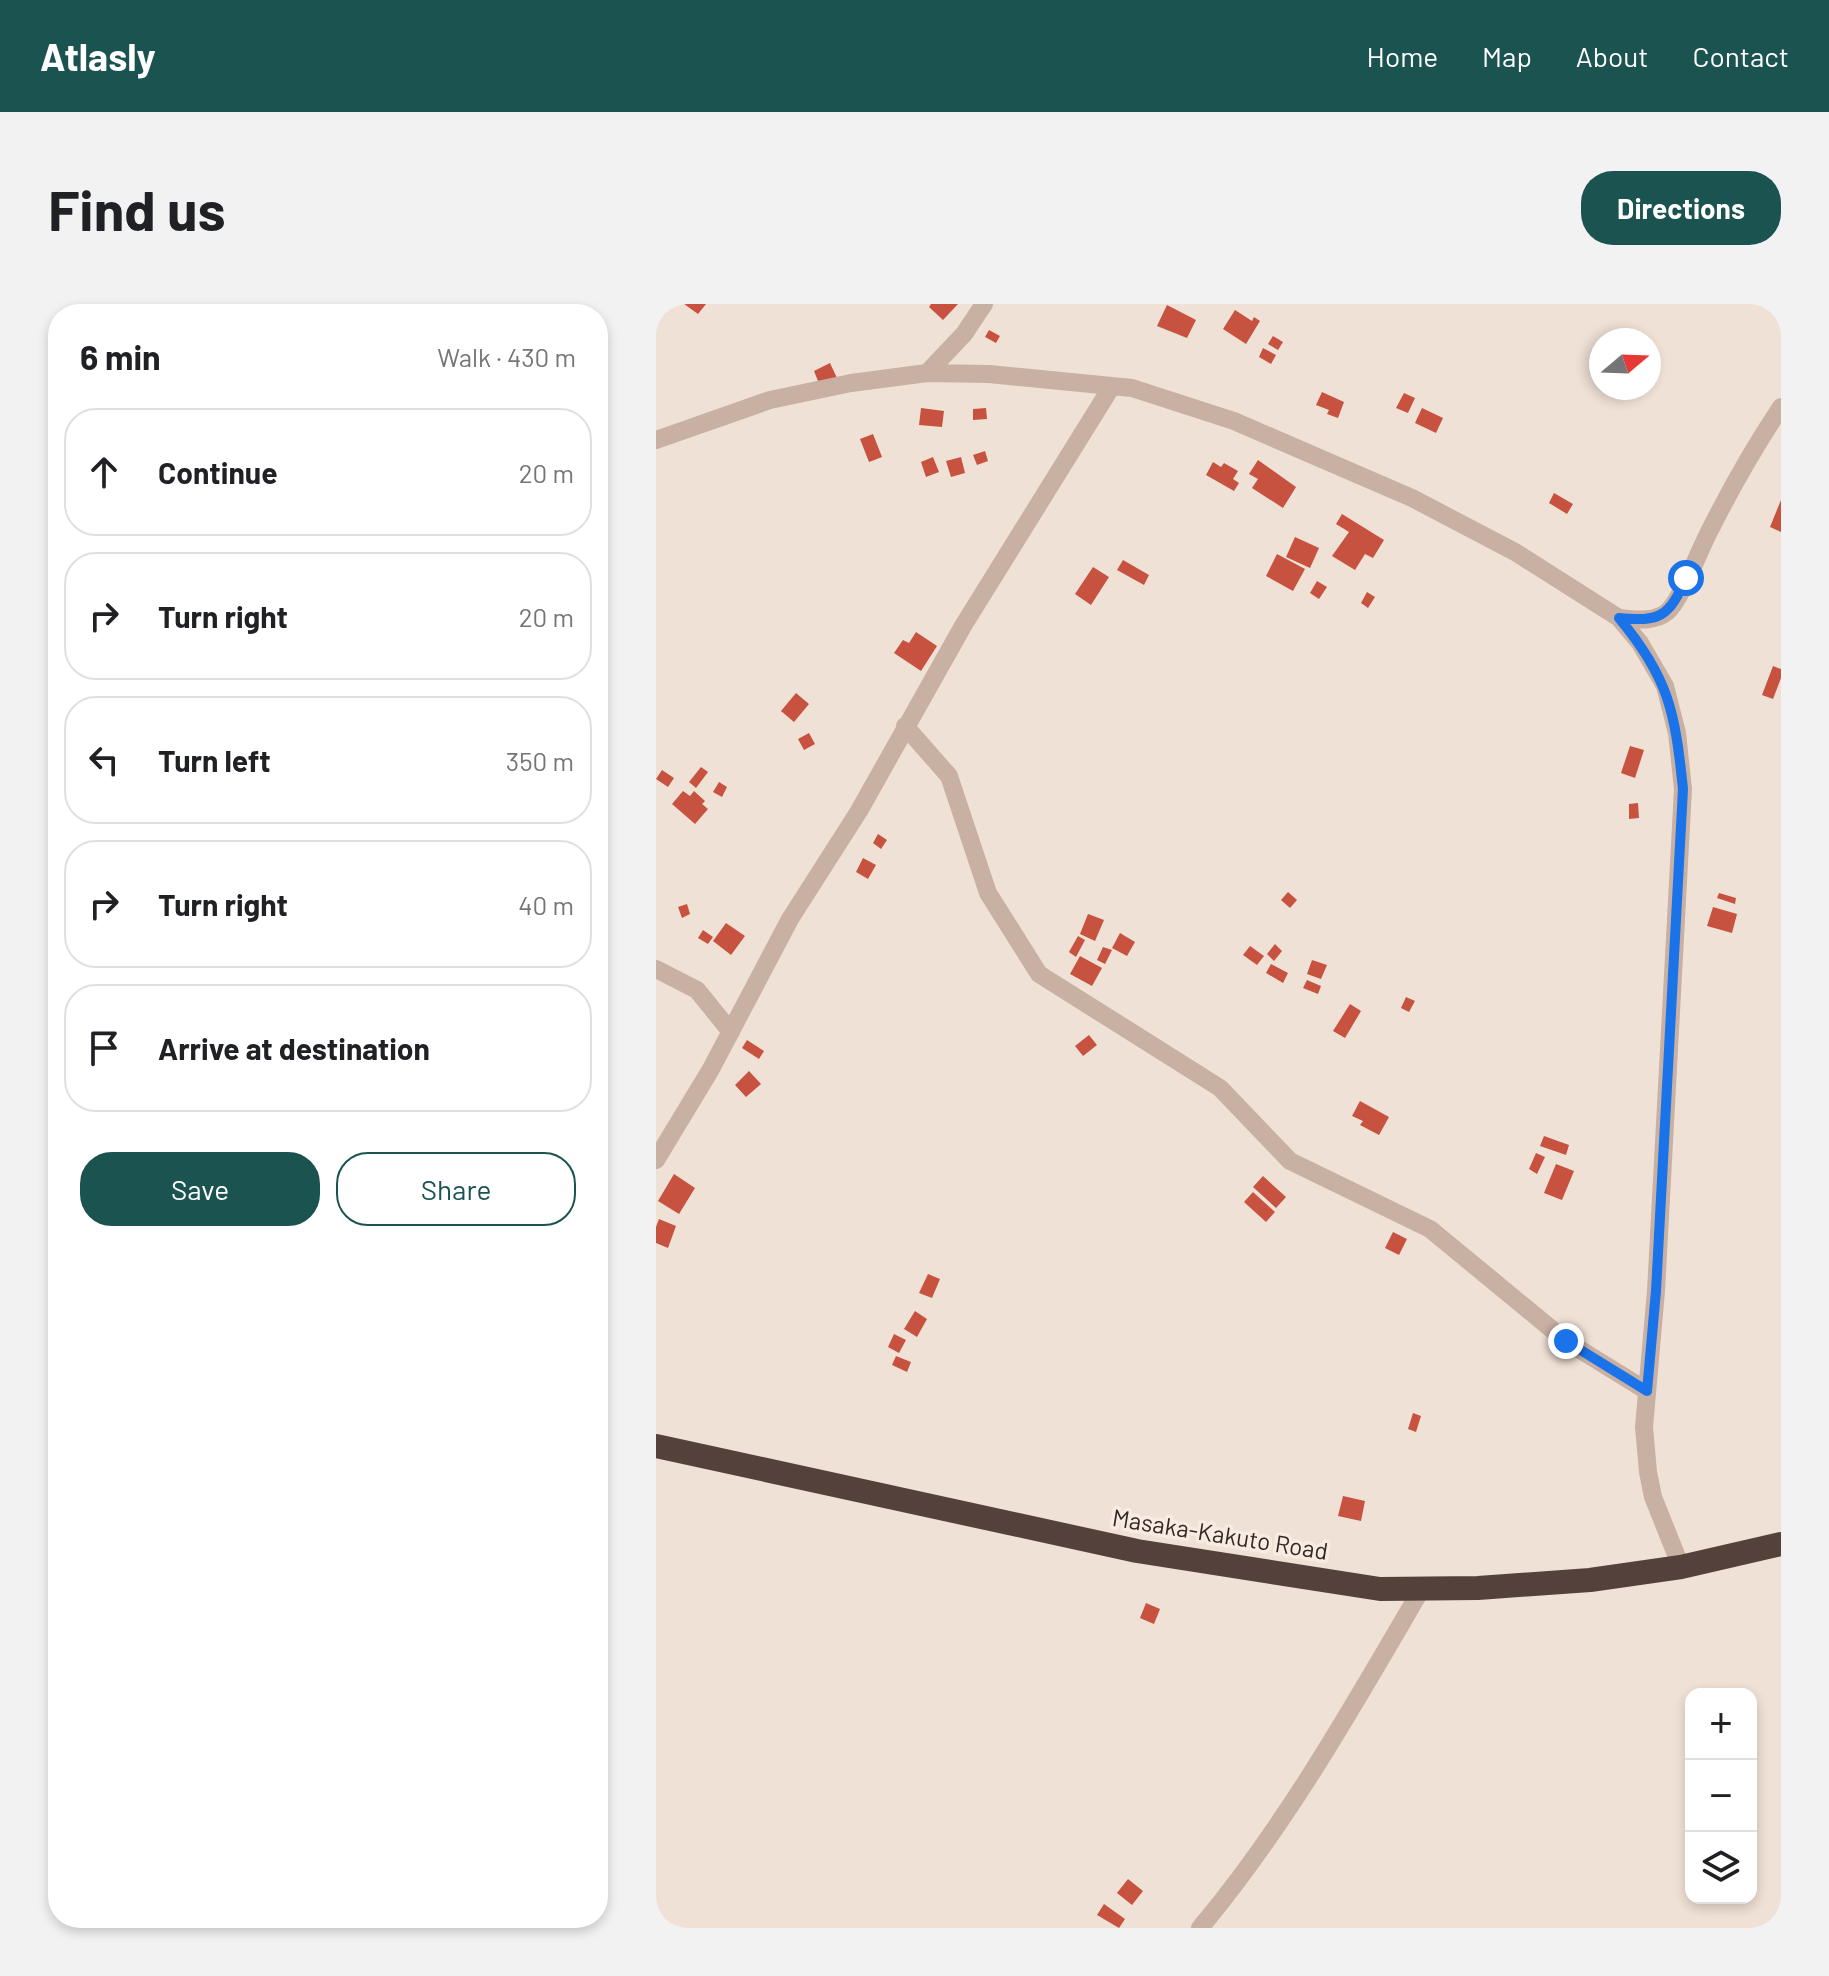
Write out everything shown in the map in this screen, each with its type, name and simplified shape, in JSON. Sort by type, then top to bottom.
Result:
[{"type":"highway","name":"Masaka-Kakuto Road","points":[[656,1446],[1137,1551],[1380,1589],[1421,1590],[1590,1580],[1681,1567],[1781,1544]]},
{"type":"street","points":[[927,373],[964,334],[984,304]]},
{"type":"street","points":[[656,440],[770,400],[851,383],[927,373],[989,374],[1132,388],[1234,421],[1367,477],[1515,552],[1619,618],[1640,643],[1665,686],[1677,733],[1683,789],[1657,1275],[1644,1427],[1653,1497],[1681,1567]]},
{"type":"street","points":[[656,1160],[731,1032],[790,919],[859,811],[963,626],[1112,386]]},
{"type":"street","points":[[1619,618],[1652,619],[1666,613],[1677,600],[1709,530],[1760,438],[1781,407]]},
{"type":"street","points":[[905,726],[949,776],[988,893],[1039,974],[1220,1088],[1290,1161],[1430,1229],[1566,1341],[1647,1391]]},
{"type":"street","points":[[656,969],[697,990],[731,1032]]},
{"type":"street","points":[[1200,1928],[1281,1820],[1338,1731],[1421,1590]]},
{"type":"building","points":[[684,304],[706,304],[698,314]]},
{"type":"building","points":[[931,304],[958,304],[943,320],[929,307]]},
{"type":"building","points":[[1167,305],[1196,320],[1187,338],[1157,326]]},
{"type":"building","points":[[1235,310],[1252,321],[1254,317],[1260,321],[1246,344],[1223,329]]},
{"type":"building","points":[[989,330],[1000,336],[996,343],[985,337]]},
{"type":"building","points":[[1273,336],[1283,342],[1278,350],[1268,344]]},
{"type":"building","points":[[1263,348],[1276,355],[1271,364],[1259,357]]},
{"type":"building","points":[[830,363],[837,378],[820,386],[814,371]]},
{"type":"building","points":[[1322,392],[1344,402],[1338,418],[1316,405]]},
{"type":"building","points":[[1404,393],[1415,398],[1408,413],[1396,408]]},
{"type":"building","points":[[921,408],[944,411],[942,427],[919,425]]},
{"type":"building","points":[[986,408],[987,419],[973,420],[973,409]]},
{"type":"building","points":[[1422,408],[1443,418],[1436,433],[1415,423]]},
{"type":"building","points":[[873,434],[882,457],[869,462],[860,439]]},
{"type":"building","points":[[985,451],[988,461],[977,465],[973,455]]},
{"type":"building","points":[[933,457],[939,472],[926,477],[921,462]]},
{"type":"building","points":[[961,457],[965,473],[951,477],[946,461]]},
{"type":"building","points":[[1258,460],[1296,487],[1283,508],[1252,488],[1258,479],[1249,474]]},
{"type":"building","points":[[1213,462],[1221,467],[1224,463],[1238,471],[1233,479],[1239,483],[1234,491],[1206,475]]},
{"type":"building","points":[[1554,493],[1573,504],[1567,514],[1549,503]]},
{"type":"building","points":[[1781,500],[1781,532],[1770,527]]},
{"type":"building","points":[[1342,514],[1384,540],[1373,558],[1365,554],[1355,570],[1332,556],[1349,532],[1336,524]]},
{"type":"building","points":[[1295,537],[1319,548],[1310,568],[1286,557]]},
{"type":"building","points":[[1277,554],[1305,569],[1293,591],[1266,576]]},
{"type":"building","points":[[1123,560],[1149,575],[1144,585],[1117,570]]},
{"type":"building","points":[[1093,567],[1109,577],[1091,605],[1075,594]]},
{"type":"building","points":[[1317,581],[1327,587],[1319,599],[1310,593]]},
{"type":"building","points":[[1367,592],[1375,597],[1368,608],[1361,603]]},
{"type":"building","points":[[916,632],[937,646],[921,671],[894,653],[903,640],[909,643]]},
{"type":"building","points":[[1773,666],[1781,669],[1781,678],[1773,699],[1762,695]]},
{"type":"building","points":[[796,693],[809,704],[794,722],[781,711]]},
{"type":"building","points":[[809,733],[815,744],[804,750],[798,739]]},
{"type":"building","points":[[1630,746],[1644,750],[1635,778],[1621,773]]},
{"type":"building","points":[[701,767],[708,772],[696,788],[689,782]]},
{"type":"building","points":[[662,770],[674,778],[668,787],[656,779]]},
{"type":"building","points":[[719,782],[727,787],[722,797],[713,792]]},
{"type":"building","points":[[683,791],[690,796],[694,791],[705,801],[702,804],[708,809],[695,824],[672,804]]},
{"type":"building","points":[[1638,803],[1639,818],[1629,819],[1629,804]]},
{"type":"building","points":[[878,834],[887,840],[881,849],[873,843]]},
{"type":"building","points":[[863,858],[876,865],[868,879],[856,872]]},
{"type":"building","points":[[1288,892],[1297,900],[1290,908],[1281,900]]},
{"type":"building","points":[[1719,893],[1736,898],[1735,904],[1717,898]]},
{"type":"building","points":[[687,904],[690,914],[682,918],[678,907]]},
{"type":"building","points":[[1713,907],[1737,914],[1732,933],[1707,926]]},
{"type":"building","points":[[1088,914],[1104,920],[1095,941],[1080,934]]},
{"type":"building","points":[[726,923],[745,936],[731,955],[713,941]]},
{"type":"building","points":[[703,930],[713,937],[708,944],[698,938]]},
{"type":"building","points":[[1120,933],[1135,942],[1127,956],[1112,948]]},
{"type":"building","points":[[1078,936],[1085,940],[1076,957],[1069,952]]},
{"type":"building","points":[[1275,944],[1282,951],[1274,961],[1267,954]]},
{"type":"building","points":[[1250,946],[1264,956],[1257,965],[1243,955]]},
{"type":"building","points":[[1103,947],[1112,950],[1105,964],[1097,960]]},
{"type":"building","points":[[1080,956],[1102,968],[1092,986],[1070,974]]},
{"type":"building","points":[[1312,960],[1327,965],[1321,979],[1307,974]]},
{"type":"building","points":[[1271,964],[1288,973],[1283,983],[1266,973]]},
{"type":"building","points":[[1307,980],[1321,986],[1318,994],[1303,988]]},
{"type":"building","points":[[1406,997],[1415,1001],[1409,1012],[1401,1008]]},
{"type":"building","points":[[1350,1004],[1361,1011],[1345,1038],[1333,1031]]},
{"type":"building","points":[[1089,1035],[1097,1045],[1083,1056],[1075,1046]]},
{"type":"building","points":[[747,1040],[764,1051],[759,1059],[742,1048]]},
{"type":"building","points":[[749,1071],[761,1084],[746,1097],[735,1085]]},
{"type":"building","points":[[1360,1101],[1389,1117],[1379,1135],[1360,1125],[1363,1121],[1352,1116]]},
{"type":"building","points":[[1544,1136],[1569,1145],[1566,1155],[1540,1146]]},
{"type":"building","points":[[1536,1153],[1545,1157],[1537,1174],[1529,1169]]},
{"type":"building","points":[[1556,1164],[1574,1171],[1562,1200],[1544,1193]]},
{"type":"building","points":[[674,1174],[695,1188],[679,1214],[658,1201]]},
{"type":"building","points":[[1263,1176],[1286,1197],[1276,1208],[1253,1187]]},
{"type":"building","points":[[1253,1192],[1275,1212],[1266,1222],[1244,1202]]},
{"type":"building","points":[[659,1219],[676,1226],[668,1248],[656,1243]]},
{"type":"building","points":[[1393,1232],[1407,1239],[1399,1255],[1385,1248]]},
{"type":"building","points":[[928,1274],[940,1279],[932,1298],[919,1293]]},
{"type":"building","points":[[915,1311],[927,1319],[917,1337],[904,1329]]},
{"type":"building","points":[[894,1334],[906,1340],[899,1353],[888,1347]]},
{"type":"building","points":[[896,1356],[911,1362],[907,1372],[892,1365]]},
{"type":"building","points":[[1413,1413],[1421,1416],[1416,1432],[1408,1429]]},
{"type":"building","points":[[1343,1496],[1365,1501],[1361,1521],[1338,1516]]},
{"type":"building","points":[[1146,1603],[1160,1609],[1154,1624],[1140,1618]]},
{"type":"building","points":[[1128,1879],[1143,1891],[1132,1905],[1117,1893]]},
{"type":"building","points":[[1104,1904],[1125,1919],[1119,1928],[1097,1915]]},
{"type":"route","points":[[1566,1341],[1647,1391],[1656,1291],[1683,789],[1677,733],[1665,686],[1640,643],[1619,618],[1652,619],[1666,613],[1677,600],[1686,578]]}]
